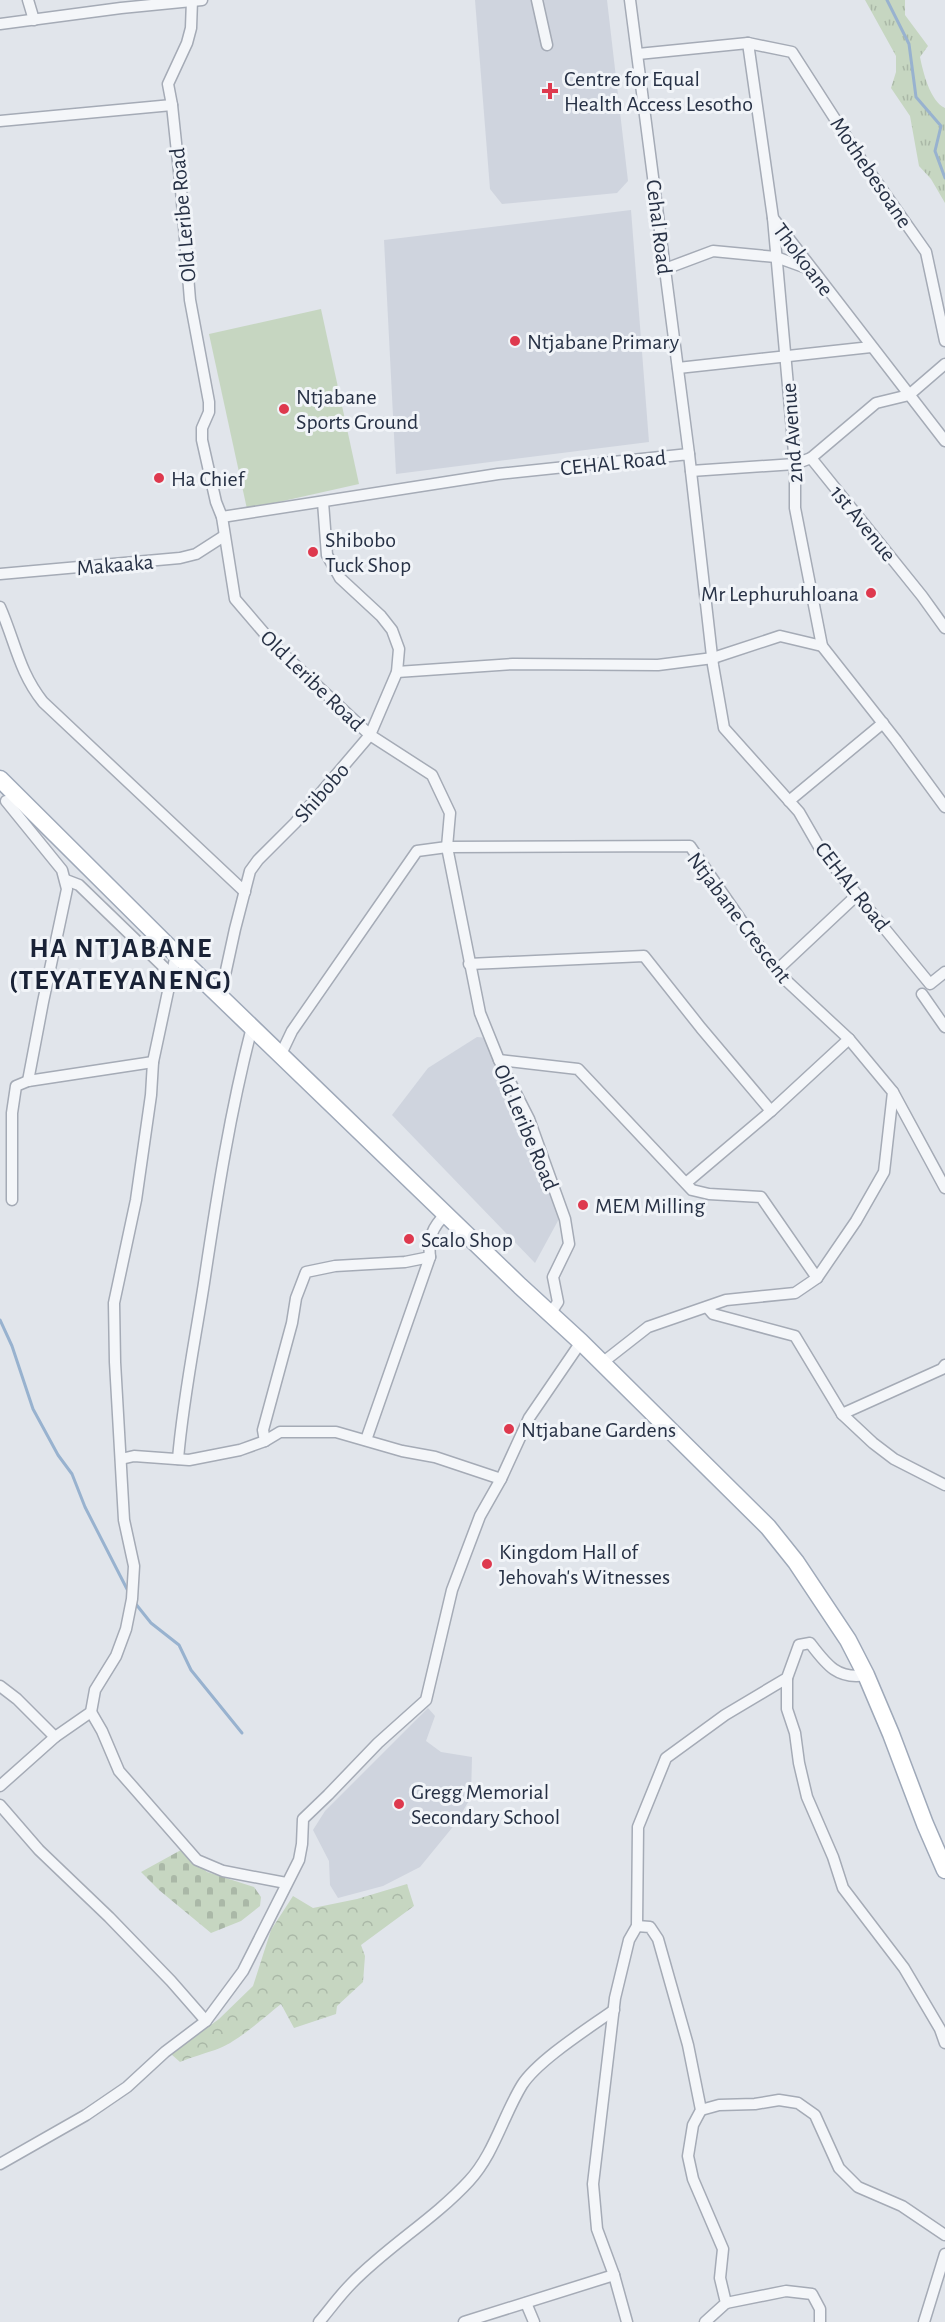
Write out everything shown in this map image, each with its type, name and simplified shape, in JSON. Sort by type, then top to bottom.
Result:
[{"type":"main road","points":[[0,779],[8,801],[176,954],[281,1054],[581,1342],[768,1527],[818,1594],[848,1640],[866,1675],[945,1870]]},
{"type":"street","points":[[28,0],[34,20]]},
{"type":"street","points":[[0,24],[195,0]]},
{"type":"street","name":"Old Leribe Road","points":[[195,0],[187,43],[168,84],[172,105],[190,300],[209,402],[209,412],[202,428],[202,440],[216,502],[222,517],[235,599],[277,648],[370,735],[432,775],[450,813],[447,848],[480,1013],[499,1060],[529,1119],[565,1219],[569,1244],[553,1277],[558,1302],[550,1314]]},
{"type":"street","points":[[537,0],[547,45]]},
{"type":"street","name":"Cehal Road","points":[[630,0],[689,454]]},
{"type":"street","points":[[638,54],[748,43]]},
{"type":"street","name":"Thokoane","points":[[748,43],[773,218],[945,441]]},
{"type":"street","name":"Mothebesoane","points":[[748,43],[792,52],[862,161],[926,252],[945,341]]},
{"type":"street","points":[[0,121],[172,105]]},
{"type":"street","name":"2nd Avenue","points":[[773,218],[795,464],[795,508],[822,646],[945,807]]},
{"type":"street","points":[[665,269],[713,251],[776,257],[812,270]]},
{"type":"street","points":[[678,368],[872,347]]},
{"type":"street","points":[[691,471],[795,464],[811,458],[876,403],[909,395],[945,364]]},
{"type":"street","name":"CEHAL Road","points":[[222,517],[498,474],[689,454],[712,658],[724,728],[799,812],[822,852],[930,984],[945,972]]},
{"type":"street","name":"1st Avenue","points":[[811,458],[915,587],[945,628]]},
{"type":"street","name":"Shibobo","points":[[215,991],[225,975],[250,871],[295,823],[370,735],[397,672],[399,649],[392,630],[381,616],[340,578],[327,555],[323,502]]},
{"type":"street","name":"Makaaka","points":[[0,574],[180,558],[196,554],[224,536]]},
{"type":"street","points":[[0,607],[21,668],[30,686],[43,702],[245,892]]},
{"type":"street","points":[[397,672],[513,664],[658,665],[712,658],[780,636],[822,646]]},
{"type":"street","points":[[789,801],[883,723]]},
{"type":"street","points":[[8,801],[62,870],[66,880],[66,901],[28,1081]]},
{"type":"street","name":"Ntjabane Crescent","points":[[281,1054],[292,1031],[417,851],[447,848],[690,846],[776,971],[849,1038],[893,1092],[945,1188]]},
{"type":"street","points":[[66,880],[79,885],[171,974]]},
{"type":"street","points":[[776,971],[844,904],[857,895]]},
{"type":"street","points":[[176,954],[153,1062],[151,1095],[136,1200],[114,1303],[124,1520],[134,1566],[132,1599],[126,1629],[116,1656],[95,1690],[91,1712],[119,1770],[196,1860],[223,1871],[286,1882]]},
{"type":"street","points":[[469,964],[644,956],[771,1111]]},
{"type":"street","points":[[922,993],[945,1027]]},
{"type":"street","points":[[178,1459],[186,1387],[222,1160],[235,1090],[252,1027]]},
{"type":"street","points":[[686,1184],[771,1111],[849,1038]]},
{"type":"street","points":[[499,1060],[578,1069],[692,1190],[709,1194],[761,1197],[817,1278]]},
{"type":"street","points":[[12,1200],[12,1113],[16,1086],[28,1081],[153,1062]]},
{"type":"street","points":[[602,1363],[648,1328],[726,1300],[795,1293],[817,1278],[856,1221],[884,1172],[893,1092]]},
{"type":"street","points":[[366,1440],[430,1257],[429,1240],[440,1219],[446,1214]]},
{"type":"street","points":[[265,1441],[263,1430],[292,1323],[296,1298],[306,1272],[335,1266],[405,1262],[430,1257]]},
{"type":"street","points":[[707,1306],[713,1314],[795,1336],[843,1414],[873,1443],[894,1459],[945,1485]]},
{"type":"street","points":[[0,2164],[86,2115],[127,2087],[165,2052],[206,2021],[243,1971],[299,1860],[303,1818],[378,1743],[426,1700],[452,1590],[480,1516],[501,1479],[529,1418],[581,1342]]},
{"type":"street","points":[[843,1414],[942,1369],[945,1365]]},
{"type":"street","points":[[121,1459],[134,1456],[189,1460],[210,1458],[265,1441],[280,1432],[336,1432],[435,1457],[501,1479]]},
{"type":"street","points":[[866,1675],[852,1678],[837,1672],[822,1659],[810,1643],[799,1645],[787,1678],[787,1709],[795,1733],[807,1797],[833,1857],[843,1888],[904,1968],[940,2029],[945,2043]]},
{"type":"street","points":[[627,2322],[614,2275],[597,2229],[593,2184],[615,1998],[629,1941],[637,1926],[639,1827],[666,1758],[725,1715],[787,1678]]},
{"type":"street","points":[[0,1686],[17,1699],[55,1737]]},
{"type":"street","points":[[0,1786],[55,1737],[91,1712]]},
{"type":"street","points":[[0,1806],[39,1850],[155,1964],[206,2021]]},
{"type":"street","points":[[637,1926],[650,1928],[658,1939],[688,2045],[700,2110],[693,2125],[688,2156],[698,2195],[723,2249],[720,2278],[726,2303]]},
{"type":"street","points":[[319,2322],[352,2283],[470,2180],[493,2146],[504,2118],[524,2083],[555,2053],[614,2010]]},
{"type":"street","points":[[700,2110],[719,2105],[755,2104],[780,2100],[798,2103],[815,2115],[839,2168],[858,2187],[902,2206],[945,2235]]},
{"type":"street","points":[[924,2322],[945,2254]]},
{"type":"street","points":[[464,2322],[614,2275]]},
{"type":"street","points":[[705,2322],[726,2303],[786,2290],[812,2294],[819,2309],[820,2322]]},
{"type":"street","points":[[526,2304],[534,2322]]},
{"type":"shaded area","name":"Centre for Equal Health Access Lesotho","points":[[475,0],[607,0],[628,181],[617,193],[502,204],[490,189]]},
{"type":"shaded area","name":"Ntjabane Primary","points":[[631,210],[649,442],[396,474],[384,240]]},
{"type":"shaded area","points":[[477,1037],[488,1038],[560,1217],[535,1263],[392,1115],[428,1068]]},
{"type":"shaded area","name":"Gregg Memorial Secondary School","points":[[428,1708],[435,1716],[426,1741],[441,1752],[472,1757],[471,1797],[456,1823],[420,1867],[383,1886],[338,1898],[330,1885],[329,1861],[313,1830],[325,1811]]},
{"type":"green space","points":[[865,0],[905,0],[905,15],[928,46],[920,57],[923,70],[931,93],[945,108],[945,203],[931,179],[919,166],[910,116],[891,88],[896,72],[896,56]]},
{"type":"green space","name":"Ntjabane Sports Ground","points":[[321,309],[359,484],[247,509],[209,334]]},
{"type":"green space","points":[[181,1850],[207,1872],[254,1887],[261,1897],[260,1906],[241,1921],[211,1933],[141,1872]]},
{"type":"green space","points":[[407,1884],[414,1906],[361,1945],[365,1956],[363,1982],[337,2006],[336,2014],[294,2028],[281,2004],[250,2030],[224,2046],[180,2062],[171,2054],[219,2019],[253,1986],[271,1930],[293,1896],[313,1908],[357,1899]]},
{"type":"waterway","points":[[887,0],[909,44],[916,97],[941,126],[935,151],[945,178]]},
{"type":"waterway","points":[[0,1320],[12,1346],[33,1409],[58,1455],[72,1474],[85,1507],[129,1593]]},
{"type":"waterway","points":[[135,1603],[151,1623],[179,1645],[191,1670],[242,1733]]},
{"type":"place","name":"Centre for Equal Health Access Lesotho","points":[[550,91]]},
{"type":"place","name":"Ntjabane Primary","points":[[515,341]]},
{"type":"place","name":"Ntjabane Sports Ground","points":[[284,409]]},
{"type":"place","name":"Ha Chief","points":[[159,478]]},
{"type":"place","name":"Shibobo Tuck Shop","points":[[313,552]]},
{"type":"place","name":"Mr Lephuruhloana","points":[[871,593]]},
{"type":"place","name":"MEM Milling","points":[[583,1205]]},
{"type":"place","name":"Scalo Shop","points":[[409,1239]]},
{"type":"place","name":"Ntjabane Gardens","points":[[509,1429]]},
{"type":"place","name":"Kingdom Hall of Jehovah's Witnesses","points":[[487,1564]]},
{"type":"place","name":"Gregg Memorial Secondary School","points":[[399,1804]]},
{"type":"district","name":"HA NTJABANE (TEYATEYANENG)","points":[[121,963]]}]
